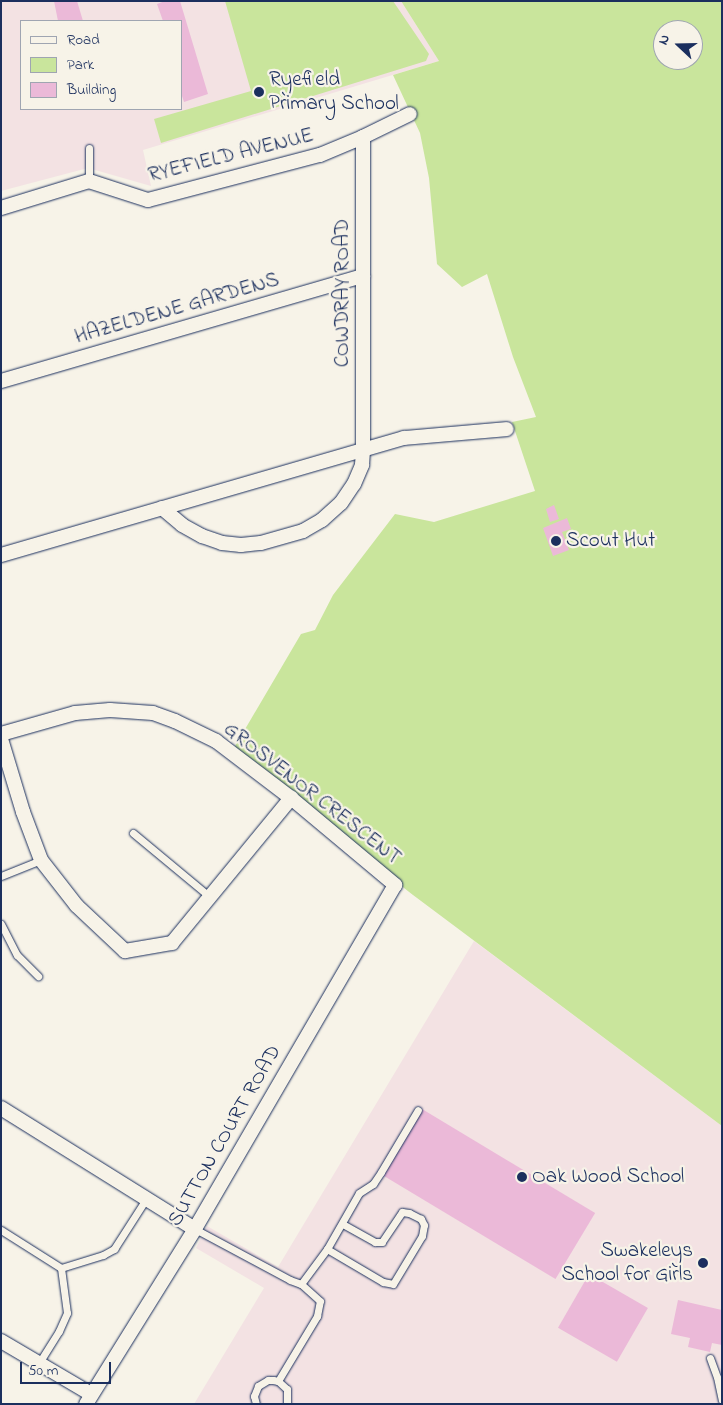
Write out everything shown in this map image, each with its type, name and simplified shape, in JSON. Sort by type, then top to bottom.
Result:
[{"type":"street","name":"RYEFIELD AVENUE","points":[[89,181],[148,200],[320,155],[410,114]]},
{"type":"street","name":"COWDRAY ROAD","points":[[162,508],[189,529],[222,543],[241,545],[283,539],[303,531],[322,520],[341,503],[354,484],[362,466],[363,449],[363,137]]},
{"type":"street","points":[[1,208],[89,181]]},
{"type":"street","name":"HAZELDENE GARDENS","points":[[1,381],[363,276]]},
{"type":"street","points":[[1,555],[404,438],[507,428]]},
{"type":"street","name":"GROSVENOR CRESCENT","points":[[1,734],[75,714],[110,710],[153,713],[175,721],[216,741],[291,798],[394,885]]},
{"type":"street","points":[[1,739],[23,812],[41,860],[78,906],[125,951],[172,943],[291,798]]},
{"type":"street","name":"SUTTON COURT ROAD","points":[[88,1399],[195,1229],[394,885]]},
{"type":"street","points":[[1,1108],[195,1229]]},
{"type":"street","points":[[1,1341],[39,1363],[88,1399]]},
{"type":"lane","points":[[89,148],[89,181]]},
{"type":"lane","points":[[133,833],[210,897]]},
{"type":"lane","points":[[1,876],[41,860]]},
{"type":"lane","points":[[1,924],[17,955],[38,976]]},
{"type":"lane","points":[[302,1284],[343,1224],[359,1193],[373,1184],[418,1110]]},
{"type":"lane","points":[[1,1230],[61,1268],[103,1256],[114,1249],[146,1199]]},
{"type":"lane","points":[[327,1249],[383,1282],[393,1284],[422,1236],[424,1224],[409,1213],[402,1212],[382,1242],[375,1242],[343,1224]]},
{"type":"lane","points":[[195,1229],[302,1284],[320,1301],[317,1316],[278,1381]]},
{"type":"lane","points":[[39,1363],[59,1331],[66,1314],[61,1268]]},
{"type":"lane","points":[[710,1358],[717,1377],[722,1400]]},
{"type":"lane","points":[[256,1404],[254,1396],[258,1386],[268,1380],[278,1381],[287,1389],[287,1404]]},
{"type":"shaded area","name":"Ryefield Primary School","points":[[1,1],[401,1],[439,61],[143,150],[151,186],[88,168],[1,191]]},
{"type":"shaded area","name":"Oak Wood School","points":[[474,941],[722,1126],[722,1404],[194,1404],[264,1288],[196,1248],[207,1226],[278,1267]]},
{"type":"green space","points":[[225,1],[393,1],[429,54],[426,61],[161,143],[154,119],[251,91]]},
{"type":"green space","points":[[401,1],[722,1],[722,1126],[413,895],[231,753],[301,634],[315,630],[333,595],[395,514],[434,522],[535,491],[512,422],[536,417],[513,357],[487,274],[462,287],[437,264],[429,178],[420,133],[393,75],[439,61]]},
{"type":"building","points":[[54,1],[77,1],[83,20],[58,20]]},
{"type":"building","points":[[165,1],[180,1],[208,94],[184,102],[182,96],[182,20],[163,20],[157,4]]},
{"type":"building","points":[[554,505],[559,519],[550,522],[546,509]]},
{"type":"building","name":"Scout Hut","points":[[567,518],[571,529],[562,532],[569,550],[553,556],[543,528]]},
{"type":"building","points":[[422,1109],[595,1213],[555,1279],[382,1175]]},
{"type":"building","points":[[589,1274],[648,1308],[617,1362],[558,1328]]},
{"type":"building","points":[[678,1300],[722,1310],[722,1345],[712,1343],[710,1352],[688,1347],[690,1338],[671,1334]]},
{"type":"place","name":"Ryefield Primary School","points":[[259,92]]},
{"type":"place","name":"Scout Hut","points":[[556,541]]},
{"type":"place","name":"Oak Wood School","points":[[522,1177]]},
{"type":"place","name":"Swakeleys School for Girls","points":[[703,1263]]}]
